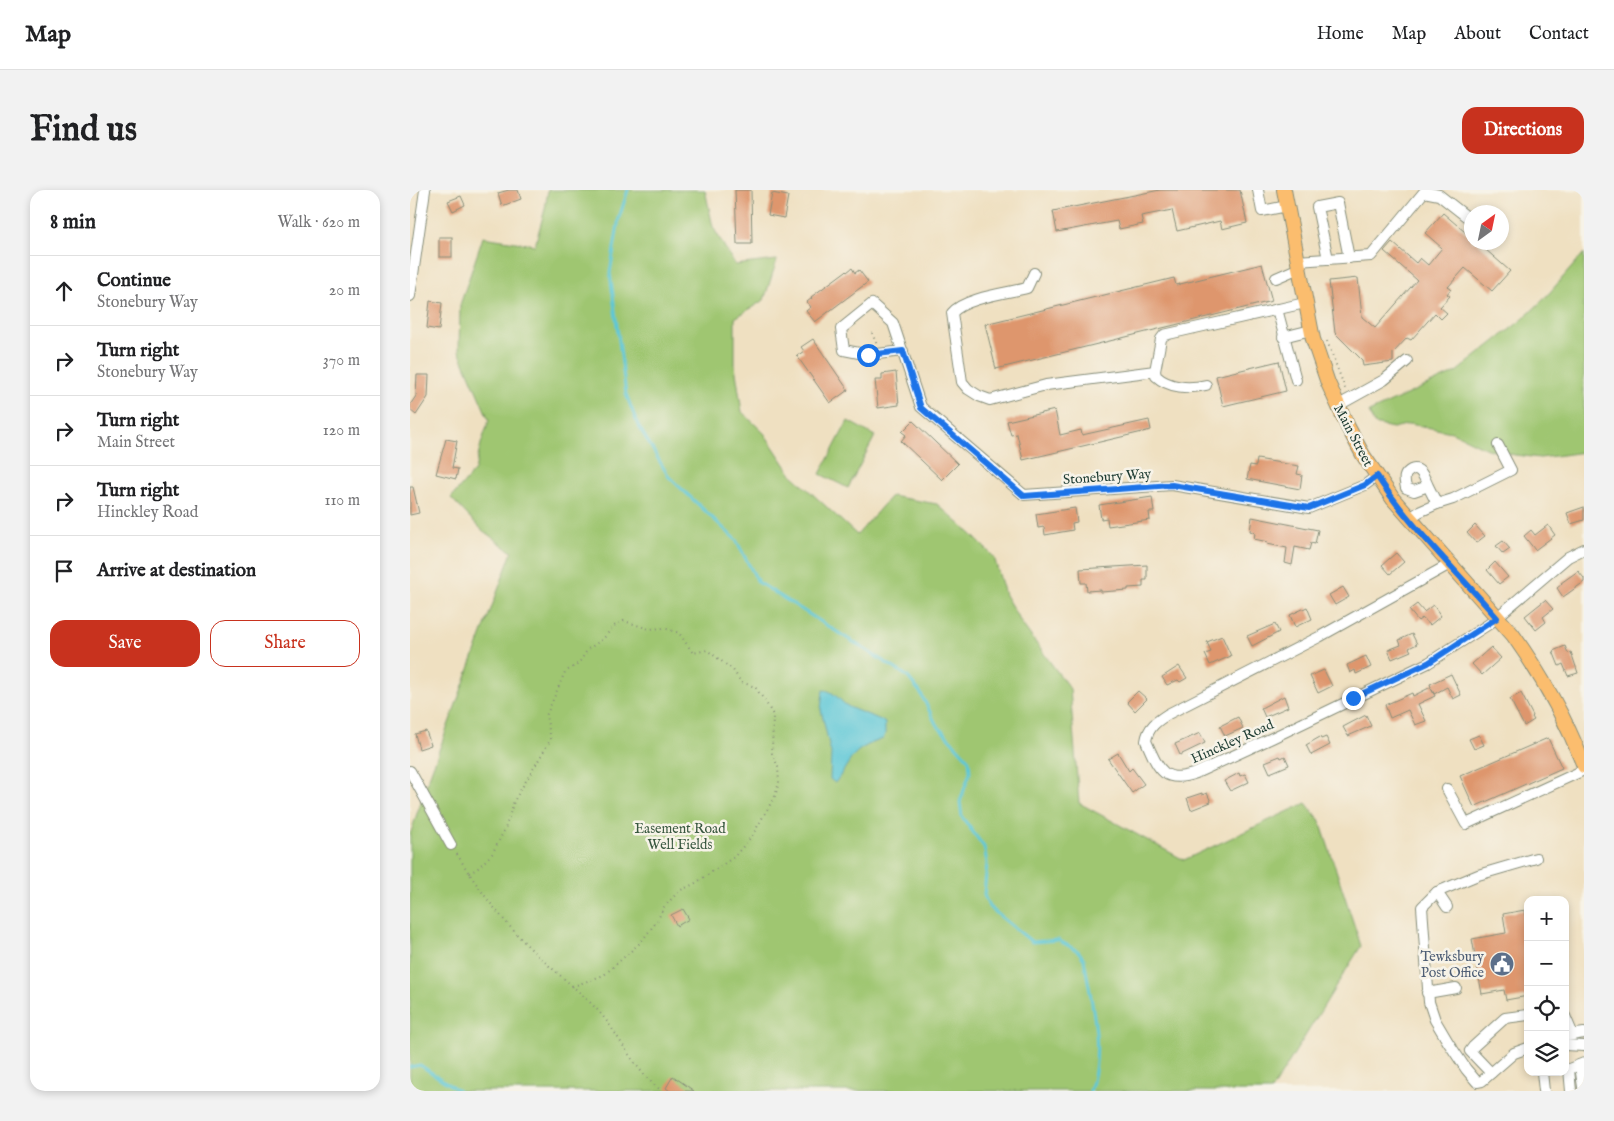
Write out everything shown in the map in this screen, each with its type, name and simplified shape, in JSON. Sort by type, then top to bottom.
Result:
[{"type":"main road","name":"Main Street","points":[[1284,190],[1305,303],[1320,361],[1343,403],[1363,455],[1410,518],[1523,649],[1552,695],[1574,740],[1584,768]]},
{"type":"street","points":[[410,296],[425,190]]},
{"type":"street","points":[[1258,190],[1262,211],[1287,206]]},
{"type":"street","points":[[1276,278],[1298,265],[1328,259],[1371,256],[1424,192],[1439,195],[1464,215]]},
{"type":"street","points":[[1328,259],[1317,207],[1338,203],[1349,258]]},
{"type":"street","points":[[1034,273],[1026,288],[979,299],[956,308],[952,313],[962,382],[968,389],[990,400],[1046,385],[1155,371]]},
{"type":"street","points":[[1206,385],[1179,387],[1156,376],[1155,371],[1161,339],[1167,334],[1305,303]]},
{"type":"street","name":"Stonebury Way","points":[[903,351],[868,355],[844,350],[841,329],[872,304],[894,322],[921,408],[1024,496],[1172,485],[1309,508],[1365,485],[1377,476]]},
{"type":"street","points":[[1277,309],[1296,380]]},
{"type":"street","points":[[1283,337],[1311,330]]},
{"type":"street","points":[[1343,403],[1384,380],[1407,361]]},
{"type":"street","points":[[1410,518],[1437,504],[1453,500],[1511,470],[1498,445]]},
{"type":"street","points":[[1428,486],[1437,504]]},
{"type":"street","points":[[1497,618],[1568,557],[1584,549]]},
{"type":"street","name":"Hinckley Road","points":[[1450,564],[1319,637],[1155,722],[1149,729],[1146,741],[1162,771],[1174,778],[1183,778],[1222,762],[1428,663],[1497,618]]},
{"type":"street","points":[[1447,789],[1466,824],[1584,768]]},
{"type":"street","points":[[410,771],[452,845]]},
{"type":"street","points":[[1524,1049],[1514,1053],[1482,1081],[1477,1082],[1466,1069],[1435,1020],[1427,993],[1422,907],[1436,892],[1478,875],[1536,858]]},
{"type":"street","points":[[1436,892],[1447,907]]},
{"type":"street","points":[[1427,993],[1456,988]]},
{"type":"street","points":[[1491,1073],[1470,1051],[1505,1018],[1524,1016]]},
{"type":"street","points":[[1569,1035],[1584,1033]]},
{"type":"street","points":[[1569,1045],[1584,1046]]},
{"type":"street","points":[[1571,1091],[1569,1069],[1582,1064],[1583,1087]]},
{"type":"street","points":[[1542,1076],[1544,1091]]},
{"type":"path","points":[[872,333],[877,347]]},
{"type":"path","points":[[1325,334],[1343,403]]},
{"type":"path","points":[[469,874],[492,854],[505,830],[514,801],[550,740],[546,716],[565,672],[579,663],[588,649],[602,639],[614,626],[624,621],[649,629],[664,628],[679,633],[693,653],[706,650],[733,670],[741,682],[755,687],[773,715],[772,753],[778,767],[779,782],[775,796],[752,836],[734,857],[694,884],[679,891],[664,907],[650,932],[604,975],[571,986]]},
{"type":"path","points":[[452,845],[469,874],[495,910],[510,927],[600,1014],[649,1082],[662,1091]]},
{"type":"green space","name":"Easement Road Well Fields","points":[[548,190],[705,190],[713,227],[735,265],[777,260],[764,300],[735,318],[735,366],[742,412],[764,433],[792,475],[857,535],[891,496],[937,504],[994,557],[1005,595],[1022,624],[1070,689],[1079,803],[1184,860],[1306,803],[1320,821],[1361,946],[1271,1091],[410,1091],[410,835],[427,783],[512,552],[482,530],[451,498],[475,470],[489,420],[459,351],[460,305],[483,237],[535,245]]},
{"type":"green space","points":[[1584,253],[1584,452],[1540,458],[1515,455],[1487,449],[1452,432],[1410,424],[1393,428],[1374,424],[1369,412],[1456,372],[1523,319],[1545,298]]},
{"type":"green space","points":[[848,421],[875,436],[848,488],[820,474]]},
{"type":"water","points":[[823,690],[833,693],[850,708],[885,723],[883,739],[858,751],[835,783],[830,779],[831,753],[821,710]]},
{"type":"building","points":[[518,190],[521,199],[502,206],[498,193]]},
{"type":"building","points":[[735,190],[751,190],[752,244],[737,244]]},
{"type":"building","points":[[1160,190],[1240,190],[1247,223],[1222,229],[1220,221],[1177,231],[1172,210],[1141,216],[1143,224],[1119,229],[1117,221],[1057,232],[1053,211]]},
{"type":"building","points":[[772,193],[788,196],[784,218],[768,215]]},
{"type":"building","points":[[461,196],[465,205],[453,211],[448,201]]},
{"type":"building","points":[[1443,213],[1464,231],[1464,250],[1486,250],[1510,271],[1492,291],[1465,268],[1448,287],[1451,289],[1447,294],[1450,296],[1440,307],[1447,313],[1441,319],[1435,313],[1411,340],[1407,338],[1393,353],[1393,362],[1363,366],[1362,360],[1335,333],[1329,281],[1358,278],[1362,317],[1375,328],[1417,280],[1384,251],[1392,242],[1416,263],[1420,258],[1428,265],[1442,248],[1425,233]]},
{"type":"building","points":[[439,237],[452,237],[452,257],[439,257]]},
{"type":"building","points":[[1262,264],[1272,301],[996,369],[985,324],[1174,278],[1176,285]]},
{"type":"building","points":[[852,268],[855,273],[859,270],[868,282],[815,322],[806,311],[811,307],[807,302],[811,297]]},
{"type":"building","points":[[430,301],[442,303],[439,330],[427,328]]},
{"type":"building","points":[[813,339],[848,390],[830,403],[797,356],[804,351],[801,347]]},
{"type":"building","points":[[1279,361],[1286,391],[1223,406],[1216,376]]},
{"type":"building","points":[[896,372],[899,405],[878,408],[875,380],[882,380],[882,374]]},
{"type":"building","points":[[417,375],[429,375],[428,397],[416,415],[410,410],[410,405],[416,396]]},
{"type":"building","points":[[1055,410],[1060,435],[1081,430],[1082,435],[1149,420],[1151,430],[1023,460],[1017,434],[1011,435],[1007,421]]},
{"type":"building","points":[[913,421],[958,464],[942,480],[901,441],[906,435],[902,432]]},
{"type":"building","points":[[446,439],[457,441],[452,468],[458,469],[456,479],[436,474]]},
{"type":"building","points":[[1257,459],[1299,466],[1297,474],[1302,475],[1300,489],[1247,479],[1250,465],[1256,466]]},
{"type":"building","points":[[410,487],[413,487],[419,513],[410,515]]},
{"type":"building","points":[[1152,497],[1154,512],[1149,512],[1150,520],[1108,526],[1107,518],[1101,519],[1099,505]]},
{"type":"building","points":[[1584,507],[1584,520],[1571,524],[1567,513]]},
{"type":"building","points":[[1075,508],[1077,522],[1072,523],[1073,530],[1045,535],[1044,527],[1038,528],[1036,514]]},
{"type":"building","points":[[1252,517],[1318,530],[1315,544],[1311,543],[1309,550],[1295,547],[1292,565],[1285,563],[1287,548],[1254,539],[1255,533],[1250,531]]},
{"type":"building","points":[[1475,525],[1485,536],[1476,543],[1467,533]]},
{"type":"building","points":[[1548,525],[1555,535],[1535,550],[1524,536],[1531,530],[1535,535]]},
{"type":"building","points":[[1503,541],[1510,549],[1503,554],[1496,546]]},
{"type":"building","points":[[1396,553],[1404,562],[1390,574],[1382,565]]},
{"type":"building","points":[[1495,562],[1508,577],[1499,584],[1487,570]]},
{"type":"building","points":[[1147,565],[1147,580],[1143,580],[1143,587],[1101,592],[1101,590],[1087,591],[1086,583],[1081,583],[1080,569]]},
{"type":"building","points":[[1578,571],[1584,578],[1584,582],[1563,597],[1557,588]]},
{"type":"building","points":[[1343,587],[1349,597],[1335,605],[1329,595]]},
{"type":"building","points":[[1545,600],[1553,609],[1543,617],[1546,622],[1536,630],[1525,616]]},
{"type":"building","points":[[1417,604],[1424,612],[1433,605],[1441,616],[1430,625],[1422,618],[1418,621],[1409,610]]},
{"type":"building","points":[[1307,607],[1312,619],[1295,627],[1290,615]]},
{"type":"building","points":[[1275,624],[1279,632],[1252,646],[1247,636]]},
{"type":"building","points":[[1412,634],[1417,644],[1409,648],[1411,651],[1392,659],[1388,650],[1401,645],[1399,640]]},
{"type":"building","points":[[1222,636],[1231,656],[1210,665],[1205,654],[1211,652],[1207,642]]},
{"type":"building","points":[[1565,646],[1568,653],[1571,652],[1578,673],[1568,676],[1563,664],[1559,666],[1553,651]]},
{"type":"building","points":[[1491,647],[1501,658],[1482,675],[1472,664]]},
{"type":"building","points":[[1366,656],[1371,667],[1356,674],[1355,670],[1350,673],[1347,665]]},
{"type":"building","points":[[1179,666],[1187,678],[1167,685],[1162,677]]},
{"type":"building","points":[[1324,670],[1332,686],[1318,693],[1310,676]]},
{"type":"building","points":[[1451,674],[1461,695],[1453,699],[1447,687],[1434,694],[1435,696],[1418,704],[1426,721],[1415,725],[1408,710],[1390,718],[1385,705],[1412,693],[1413,696],[1431,687],[1430,684]]},
{"type":"building","points":[[1138,691],[1147,699],[1135,711],[1127,702]]},
{"type":"building","points":[[1521,693],[1534,720],[1524,726],[1510,699]]},
{"type":"building","points":[[1284,696],[1288,707],[1265,717],[1261,708]]},
{"type":"building","points":[[1366,715],[1371,726],[1348,736],[1343,727]]},
{"type":"building","points":[[1238,717],[1243,728],[1225,736],[1220,726]]},
{"type":"building","points":[[426,731],[431,745],[419,749],[415,734]]},
{"type":"building","points":[[1200,733],[1205,743],[1180,755],[1175,744]]},
{"type":"building","points":[[1479,735],[1484,745],[1474,749],[1469,739]]},
{"type":"building","points":[[1320,737],[1321,739],[1326,737],[1330,745],[1311,755],[1306,745]]},
{"type":"building","points":[[1548,738],[1562,768],[1474,807],[1460,776]]},
{"type":"building","points":[[1118,753],[1129,771],[1132,768],[1144,784],[1132,793],[1108,759]]},
{"type":"building","points":[[1280,756],[1281,758],[1285,756],[1289,765],[1270,773],[1265,762]]},
{"type":"building","points":[[1239,773],[1240,776],[1245,774],[1249,782],[1230,791],[1224,781]]},
{"type":"building","points":[[1202,793],[1202,795],[1207,793],[1211,802],[1191,810],[1187,798]]},
{"type":"building","points":[[683,909],[689,919],[677,926],[671,915]]},
{"type":"building","name":"Tewksbury Post Office","points":[[1524,910],[1524,997],[1506,1000],[1504,990],[1482,994],[1472,939],[1506,933],[1503,914]]},
{"type":"building","points":[[673,1076],[694,1091],[670,1091],[666,1088]]},
{"type":"waterway","points":[[628,190],[619,218],[610,273],[626,394],[638,425],[669,477],[736,540],[758,582],[907,676],[920,692],[936,724],[969,760],[970,772],[960,802],[962,817],[984,847],[987,863],[984,895],[989,907],[1032,942],[1058,940],[1078,951],[1084,959],[1097,1042],[1094,1075],[1090,1091]]},
{"type":"waterway","points":[[410,1067],[420,1065],[459,1091]]},
{"type":"place","name":"Tewksbury Post Office","points":[[1502,964]]},
{"type":"route","points":[[868,355],[903,351],[921,408],[1024,496],[1172,485],[1309,508],[1365,485],[1377,476],[1393,499],[1420,531],[1497,618],[1428,663],[1353,698]]}]
